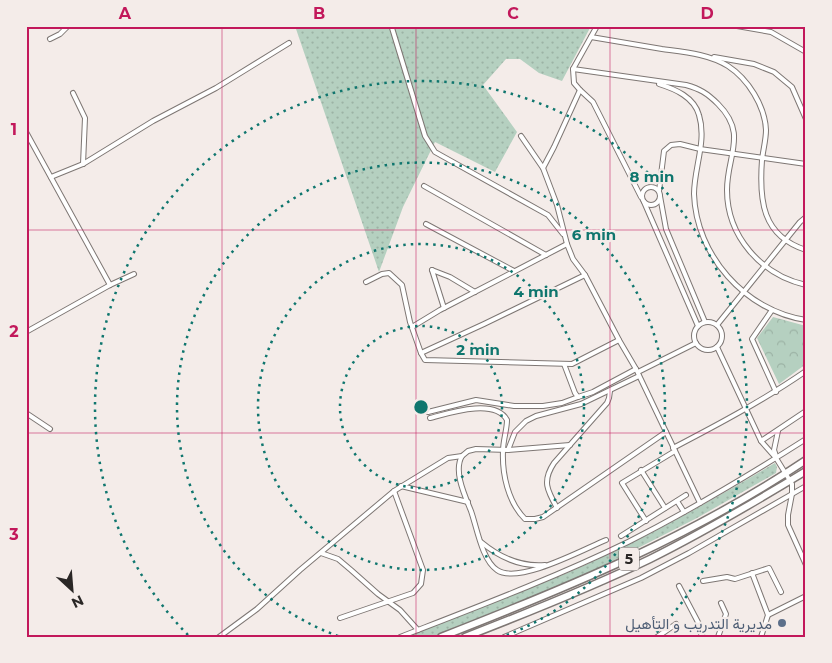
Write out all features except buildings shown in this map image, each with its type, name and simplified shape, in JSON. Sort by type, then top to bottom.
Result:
[{"type":"highway","name":"5","points":[[442,637],[531,602],[648,551],[717,515],[806,460]]},
{"type":"highway","name":"5","points":[[465,637],[534,610],[650,559],[720,522],[806,471]]},
{"type":"street","points":[[50,39],[60,34],[68,26]]},
{"type":"street","points":[[597,26],[573,69],[574,83],[593,102],[644,202],[698,326]]},
{"type":"street","points":[[737,26],[771,32],[806,52]]},
{"type":"street","points":[[392,28],[425,136],[435,152],[548,215],[564,234]]},
{"type":"street","points":[[591,37],[754,64],[774,72],[792,87],[806,119]]},
{"type":"street","points":[[51,177],[83,164],[153,121],[216,88],[289,43]]},
{"type":"street","points":[[698,55],[716,60],[728,66],[743,79],[756,97],[763,114],[766,129],[760,191],[763,206],[773,226],[786,240],[806,250]]},
{"type":"street","points":[[573,69],[686,85],[700,89],[710,96],[731,121],[735,138],[727,180],[730,214],[739,235],[744,244],[765,266],[788,280],[806,285]]},
{"type":"street","points":[[650,81],[678,91],[691,101],[699,113],[702,128],[694,195],[700,224],[710,252],[743,292],[772,310],[806,320]]},
{"type":"street","points":[[542,168],[554,147],[580,90]]},
{"type":"street","points":[[73,93],[85,118],[83,164]]},
{"type":"street","points":[[26,132],[110,285]]},
{"type":"street","points":[[521,136],[542,168],[557,205],[564,234],[573,259],[585,275],[638,372],[700,503]]},
{"type":"street","points":[[705,322],[666,229],[660,194],[666,147],[680,144],[762,159],[806,164]]},
{"type":"street","points":[[424,186],[547,255]]},
{"type":"street","points":[[641,197],[644,189],[649,186],[655,187],[660,194]]},
{"type":"street","points":[[644,202],[649,205],[656,204],[660,194]]},
{"type":"street","points":[[718,325],[806,217]]},
{"type":"street","points":[[426,224],[514,272]]},
{"type":"street","points":[[412,327],[444,308],[567,244]]},
{"type":"street","points":[[444,308],[432,270],[475,292]]},
{"type":"street","points":[[366,282],[389,273],[402,285],[412,327],[425,360],[572,364],[619,340]]},
{"type":"street","points":[[26,332],[110,285],[134,274]]},
{"type":"street","points":[[421,353],[585,275]]},
{"type":"street","points":[[772,310],[752,339],[776,392]]},
{"type":"street","points":[[705,322],[713,322],[718,325],[722,334],[721,342],[717,347],[705,350],[698,346],[694,336],[698,326],[705,322]]},
{"type":"street","points":[[428,412],[476,400],[514,406],[543,406],[562,403],[593,392],[638,372],[696,343]]},
{"type":"street","points":[[717,347],[761,441],[776,458],[790,480],[792,494],[788,525],[806,565]]},
{"type":"street","points":[[564,364],[575,393],[578,396]]},
{"type":"street","points":[[646,521],[622,483],[674,449],[776,392],[806,371]]},
{"type":"street","points":[[505,450],[515,432],[526,420],[581,404],[610,391],[638,372]]},
{"type":"street","points":[[557,508],[550,495],[546,477],[554,463],[607,403],[610,398],[610,391]]},
{"type":"street","points":[[430,418],[469,409],[496,410],[506,416],[508,420],[503,472],[510,496],[518,512],[525,519],[543,517],[666,432]]},
{"type":"street","points":[[761,441],[806,411]]},
{"type":"street","points":[[26,413],[50,429]]},
{"type":"street","points":[[776,458],[774,450],[778,431]]},
{"type":"street","points":[[400,637],[557,575],[628,542],[700,503],[806,439]]},
{"type":"street","points":[[570,445],[505,450],[476,449],[468,451],[462,456],[458,462],[460,475],[486,557],[498,570],[507,574],[527,573],[606,540]]},
{"type":"street","points":[[219,637],[257,609],[394,491],[448,458],[462,456]]},
{"type":"street","points":[[641,470],[665,508]]},
{"type":"street","points":[[401,486],[468,502]]},
{"type":"street","points":[[504,637],[641,578],[689,553],[806,486]]},
{"type":"street","points":[[340,618],[390,602],[413,592],[421,584],[423,570],[394,491]]},
{"type":"street","points":[[621,536],[686,495]]},
{"type":"street","points":[[677,501],[684,512]]},
{"type":"street","points":[[481,542],[491,550],[517,562],[531,565],[552,563]]},
{"type":"street","points":[[321,553],[338,559],[390,602],[418,630]]},
{"type":"street","points":[[702,581],[727,577],[735,579],[769,568],[781,592]]},
{"type":"street","points":[[752,574],[768,615],[761,637]]},
{"type":"street","points":[[679,586],[700,626],[699,630],[703,637]]},
{"type":"street","points":[[768,615],[806,596]]},
{"type":"street","points":[[718,637],[726,614],[721,604]]},
{"type":"street","points":[[657,637],[676,624]]},
{"type":"green space","points":[[295,26],[591,26],[562,81],[539,73],[520,59],[506,59],[483,85],[517,132],[495,172],[435,142],[403,207],[379,272]]},
{"type":"green space","points":[[773,317],[806,326],[806,364],[779,384],[757,338]]},
{"type":"green space","points":[[775,463],[777,467],[776,473],[697,518],[575,580],[432,637],[405,637],[594,561],[673,521]]},
{"type":"place","name":"مديرية التدريب و التأهيل","points":[[782,623]]}]
